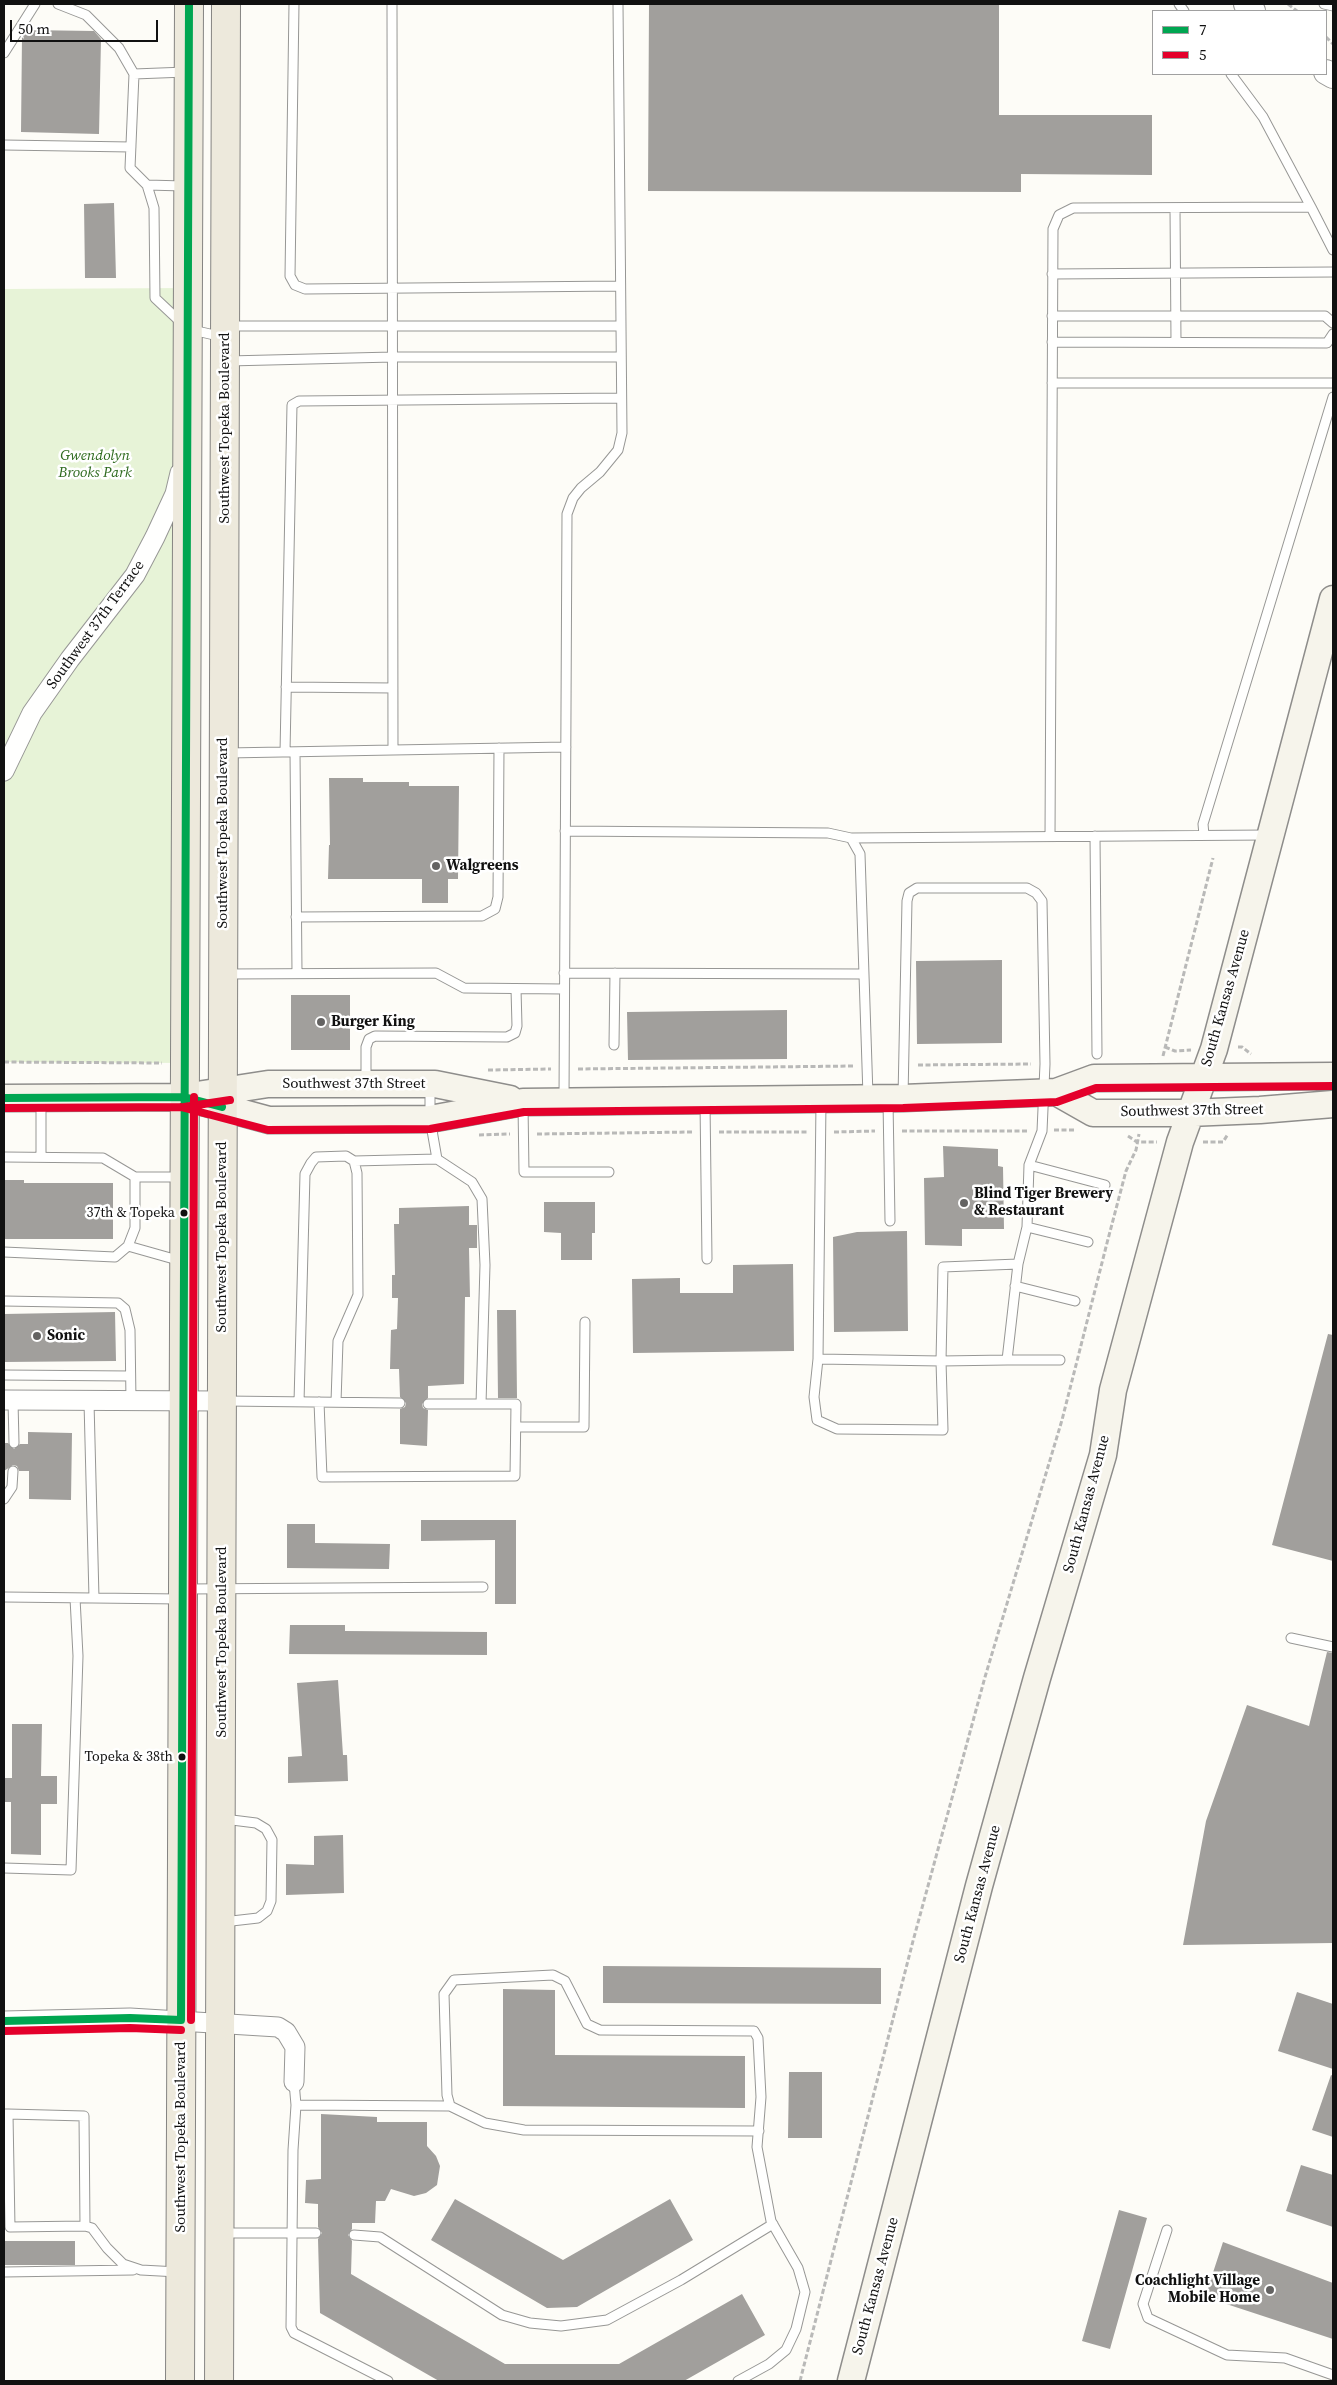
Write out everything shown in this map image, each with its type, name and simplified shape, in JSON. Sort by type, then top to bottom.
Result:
[{"type":"main road","name":"Southwest Topeka Boulevard","points":[[180,2381],[184,1594],[184,1063],[188,722],[189,4]]},
{"type":"main road","name":"Southwest Topeka Boulevard","points":[[219,2381],[226,4]]},
{"type":"main road","name":"South Kansas Avenue","points":[[851,2381],[980,1886],[1037,1678],[1103,1455],[1114,1390],[1189,1113],[1214,1049],[1333,599]]},
{"type":"main road","name":"Southwest 37th Street","points":[[4,1098],[184,1097],[222,1099],[269,1120],[430,1119],[523,1102],[886,1098],[1050,1092],[1094,1078],[1333,1076]]},
{"type":"main road","name":"Southwest 37th Street","points":[[222,1099],[268,1084],[430,1084],[523,1102]]},
{"type":"main road","name":"Southwest 37th Street","points":[[1050,1092],[1093,1113],[1189,1113],[1333,1104]]},
{"type":"street","name":"Southwest 37th Terrace","points":[[4,771],[32,713],[70,659],[135,575],[155,538],[175,494],[187,445]]},
{"type":"street","points":[[8,1400],[89,1402],[222,1401]]},
{"type":"street","points":[[4,2021],[130,2018],[271,2026],[286,2032],[294,2047],[294,2082]]},
{"type":"lane","points":[[4,53],[35,4]]},
{"type":"lane","points":[[58,4],[86,14],[119,48],[134,74],[130,168],[147,185],[154,208],[155,298],[188,329],[225,342],[393,357],[621,357]]},
{"type":"lane","points":[[294,4],[290,276],[295,286],[306,289],[620,286]]},
{"type":"lane","points":[[392,4],[393,750]]},
{"type":"lane","points":[[564,1102],[567,514],[573,498],[581,488],[600,472],[618,450],[622,433],[618,4]]},
{"type":"lane","points":[[1323,4],[1333,6]]},
{"type":"lane","points":[[134,74],[189,72]]},
{"type":"lane","points":[[1232,75],[1264,117],[1333,250]]},
{"type":"lane","points":[[4,146],[131,147]]},
{"type":"lane","points":[[147,185],[189,186]]},
{"type":"lane","points":[[1050,836],[1052,229],[1059,215],[1074,208],[1311,207]]},
{"type":"lane","points":[[1175,208],[1176,342]]},
{"type":"lane","points":[[1052,274],[1333,272]]},
{"type":"lane","points":[[1052,316],[1325,316],[1333,322]]},
{"type":"lane","points":[[225,342],[393,326],[620,326]]},
{"type":"lane","points":[[1052,342],[1327,343],[1333,334]]},
{"type":"lane","points":[[1052,383],[1333,383]]},
{"type":"lane","points":[[1204,835],[1203,824],[1333,397]]},
{"type":"lane","points":[[285,752],[292,405],[299,401],[621,398]]},
{"type":"lane","points":[[286,687],[393,688]]},
{"type":"lane","points":[[224,753],[566,747]]},
{"type":"lane","points":[[296,917],[482,916],[495,909],[498,897],[499,748]]},
{"type":"lane","points":[[295,752],[297,973]]},
{"type":"lane","points":[[565,831],[828,833],[851,838],[1271,835]]},
{"type":"lane","points":[[1095,836],[1097,1054]]},
{"type":"lane","points":[[851,838],[860,854],[867,1066],[886,1098],[890,1221]]},
{"type":"lane","points":[[886,1098],[903,1065],[907,902],[909,893],[917,888],[1027,888],[1036,893],[1042,901],[1045,1064],[1050,1092],[1042,1131],[1029,1165],[1027,1227],[1018,1264],[1007,1360]]},
{"type":"lane","points":[[223,974],[436,973],[464,988],[564,989]]},
{"type":"lane","points":[[564,973],[864,974]]},
{"type":"lane","points":[[614,1045],[615,973]]},
{"type":"lane","points":[[366,1084],[366,1047],[369,1039],[375,1036],[508,1037],[515,1033],[516,989]]},
{"type":"lane","points":[[430,1084],[430,1119],[437,1159]]},
{"type":"lane","points":[[40,1098],[41,1157]]},
{"type":"lane","points":[[822,1099],[818,1359],[814,1397],[817,1420],[837,1429],[943,1430],[941,1361],[943,1267],[1018,1264]]},
{"type":"lane","points":[[705,1100],[707,1259]]},
{"type":"lane","points":[[523,1102],[524,1172],[609,1172]]},
{"type":"lane","points":[[299,1402],[305,1174],[310,1163],[316,1157],[346,1156],[354,1161],[437,1159],[472,1182],[482,1198],[485,1266],[481,1404]]},
{"type":"lane","points":[[4,1157],[103,1158],[134,1177],[184,1177]]},
{"type":"lane","points":[[336,1402],[338,1340],[358,1295],[357,1173],[354,1161]]},
{"type":"lane","points":[[1029,1165],[1105,1186]]},
{"type":"lane","points":[[4,1252],[115,1257],[128,1246],[134,1228],[134,1177]]},
{"type":"lane","points":[[1027,1227],[1088,1242]]},
{"type":"lane","points":[[128,1246],[184,1262]]},
{"type":"lane","points":[[1015,1286],[1075,1301]]},
{"type":"lane","points":[[4,1300],[118,1303],[125,1309],[129,1318],[131,1401]]},
{"type":"lane","points":[[516,1427],[584,1427],[585,1322]]},
{"type":"lane","points":[[818,1359],[1060,1360]]},
{"type":"lane","points":[[4,1375],[130,1376]]},
{"type":"lane","points":[[8,1400],[14,1443]]},
{"type":"lane","points":[[222,1401],[400,1402]]},
{"type":"lane","points":[[89,1402],[94,1598]]},
{"type":"lane","points":[[320,1402],[322,1477],[515,1476],[516,1404],[428,1404]]},
{"type":"lane","points":[[4,1499],[12,1487],[13,1471]]},
{"type":"lane","points":[[4,1598],[94,1598],[184,1594],[222,1589],[483,1587]]},
{"type":"lane","points":[[4,1868],[71,1870],[78,1656],[76,1598]]},
{"type":"lane","points":[[1291,1638],[1333,1647]]},
{"type":"lane","points":[[221,1819],[256,1823],[266,1828],[272,1840],[271,1901],[267,1911],[258,1918],[221,1922]]},
{"type":"lane","points":[[450,2106],[447,2095],[444,1994],[454,1980],[552,1975],[565,1981],[587,2024],[600,2030],[754,2031],[758,2038],[761,2097],[757,2147],[773,2224],[798,2268],[805,2292],[796,2329],[786,2350],[769,2364],[738,2381]]},
{"type":"lane","points":[[294,2082],[296,2105],[291,2327],[294,2333],[388,2381]]},
{"type":"lane","points":[[296,2105],[450,2106],[484,2123],[524,2130],[759,2131]]},
{"type":"lane","points":[[85,2226],[84,2116],[6,2114],[7,2227],[85,2226],[92,2228],[107,2248],[123,2264],[141,2270]]},
{"type":"lane","points":[[354,2235],[380,2237],[502,2315],[530,2323],[561,2326],[607,2320],[681,2280],[773,2224]]},
{"type":"lane","points":[[1167,2230],[1143,2304],[1148,2318],[1227,2355],[1285,2358],[1333,2375]]},
{"type":"lane","points":[[219,2233],[316,2233]]},
{"type":"lane","points":[[4,2272],[141,2270],[180,2272]]},
{"type":"path","points":[[1154,1078],[1157,1061],[1163,1057],[1212,858]]},
{"type":"path","points":[[4,1062],[184,1063]]},
{"type":"path","points":[[903,1065],[1045,1064]]},
{"type":"path","points":[[485,1070],[867,1066]]},
{"type":"path","points":[[800,2381],[916,1931],[985,1677],[1062,1420],[1126,1171],[1136,1150],[1145,1113]]},
{"type":"green space","name":"Gwendolyn Brooks Park","points":[[188,288],[184,1063],[4,1062],[4,289]]},
{"type":"building","points":[[649,4],[999,4],[999,115],[1152,115],[1152,175],[1021,174],[1021,192],[648,191]]},
{"type":"building","points":[[26,30],[94,31],[101,39],[99,134],[21,132],[22,36]]},
{"type":"building","points":[[114,203],[116,278],[85,278],[84,204]]},
{"type":"building","name":"Walgreens","points":[[329,778],[363,778],[363,782],[409,782],[409,786],[459,786],[458,879],[448,879],[448,903],[422,903],[422,879],[328,879],[330,845]]},
{"type":"building","points":[[1002,960],[1002,1043],[917,1044],[916,961]]},
{"type":"building","name":"Burger King","points":[[291,995],[350,995],[350,1050],[291,1050]]},
{"type":"building","points":[[787,1010],[787,1059],[628,1060],[627,1012]]},
{"type":"building","name":"Blind Tiger Brewery & Restaurant","points":[[943,1146],[998,1149],[998,1166],[1003,1167],[1004,1229],[962,1229],[962,1246],[925,1245],[924,1178],[944,1177]]},
{"type":"building","points":[[4,1180],[24,1180],[24,1183],[113,1183],[113,1239],[4,1239]]},
{"type":"building","points":[[544,1202],[595,1202],[595,1233],[592,1233],[592,1260],[561,1260],[561,1233],[544,1232]]},
{"type":"building","points":[[469,1206],[469,1225],[477,1225],[477,1248],[469,1248],[470,1297],[465,1297],[464,1384],[428,1386],[428,1398],[422,1404],[423,1408],[428,1410],[427,1446],[400,1444],[400,1409],[405,1407],[406,1403],[400,1397],[399,1369],[390,1369],[391,1330],[397,1329],[398,1298],[392,1298],[392,1275],[395,1275],[394,1224],[399,1224],[399,1208]]},
{"type":"building","points":[[907,1231],[908,1331],[834,1332],[833,1237],[857,1232]]},
{"type":"building","points":[[793,1264],[794,1351],[633,1353],[632,1279],[680,1278],[680,1293],[733,1293],[733,1265]]},
{"type":"building","points":[[497,1310],[516,1310],[517,1398],[498,1398]]},
{"type":"building","name":"Sonic","points":[[115,1312],[116,1361],[4,1362],[4,1314]]},
{"type":"building","points":[[1328,1334],[1333,1335],[1333,1561],[1272,1545]]},
{"type":"building","points":[[28,1432],[72,1433],[71,1500],[29,1499],[29,1471],[19,1471],[17,1466],[13,1465],[4,1471],[4,1443],[8,1443],[14,1449],[20,1444],[28,1444]]},
{"type":"building","points":[[421,1520],[516,1520],[516,1604],[495,1604],[495,1540],[421,1541]]},
{"type":"building","points":[[287,1524],[315,1524],[315,1543],[390,1544],[389,1569],[287,1568]]},
{"type":"building","points":[[290,1625],[345,1625],[345,1631],[487,1632],[487,1655],[289,1654]]},
{"type":"building","points":[[1327,1652],[1333,1653],[1333,1943],[1183,1945],[1206,1821],[1247,1705],[1309,1726]]},
{"type":"building","points":[[338,1680],[343,1755],[347,1755],[348,1781],[288,1783],[288,1757],[302,1756],[297,1683]]},
{"type":"building","points":[[12,1724],[42,1724],[41,1776],[57,1776],[57,1804],[41,1804],[41,1855],[11,1854],[11,1802],[4,1802],[4,1778],[12,1778]]},
{"type":"building","points":[[343,1835],[344,1893],[286,1895],[286,1864],[314,1865],[314,1836]]},
{"type":"building","points":[[603,1966],[881,1968],[881,2004],[603,2003]]},
{"type":"building","points":[[503,1989],[555,1990],[555,2055],[745,2056],[745,2108],[503,2106]]},
{"type":"building","points":[[1297,1992],[1333,2004],[1333,2069],[1278,2051]]},
{"type":"building","points":[[789,2072],[822,2072],[822,2138],[788,2138]]},
{"type":"building","points":[[1331,2075],[1333,2076],[1333,2137],[1312,2130]]},
{"type":"building","points":[[321,2114],[377,2117],[377,2122],[427,2122],[427,2146],[436,2156],[440,2166],[437,2185],[426,2193],[414,2196],[391,2189],[385,2201],[376,2201],[375,2223],[352,2223],[352,2229],[348,2235],[352,2241],[351,2274],[505,2364],[619,2364],[742,2294],[765,2335],[684,2381],[439,2381],[320,2313],[318,2239],[322,2233],[318,2227],[318,2204],[305,2203],[306,2180],[321,2179]]},
{"type":"building","points":[[1301,2165],[1333,2175],[1333,2227],[1286,2211]]},
{"type":"building","points":[[455,2199],[563,2260],[670,2199],[693,2240],[577,2307],[547,2308],[431,2240]]},
{"type":"building","points":[[1119,2210],[1147,2218],[1110,2349],[1082,2341]]},
{"type":"building","points":[[4,2241],[75,2241],[75,2265],[4,2265]]},
{"type":"building","name":"Coachlight Village Mobile Home","points":[[1223,2242],[1333,2283],[1333,2339],[1205,2297]]},
{"type":"transit line","name":"7","points":[[181,2020],[189,4]]},
{"type":"transit line","name":"5","points":[[181,1107],[268,1130],[430,1129],[524,1112],[903,1108],[1057,1102],[1096,1088],[1333,1086]]},
{"type":"transit line","name":"7","points":[[4,1098],[184,1097],[222,1107]]},
{"type":"transit line","name":"5","points":[[191,2020],[194,1097]]},
{"type":"transit line","name":"5","points":[[4,1108],[184,1107],[230,1100]]},
{"type":"transit line","name":"7","points":[[4,2021],[130,2018],[181,2020]]},
{"type":"transit line","name":"5","points":[[4,2031],[130,2028],[181,2030]]},
{"type":"place","name":"Walgreens","points":[[436,866]]},
{"type":"place","name":"Burger King","points":[[321,1022]]},
{"type":"place","name":"Blind Tiger Brewery & Restaurant","points":[[964,1203]]},
{"type":"place","name":"37th & Topeka","points":[[184,1213]]},
{"type":"place","name":"Sonic","points":[[37,1336]]},
{"type":"place","name":"Topeka & 38th","points":[[182,1757]]},
{"type":"place","name":"Coachlight Village Mobile Home","points":[[1270,2290]]}]
